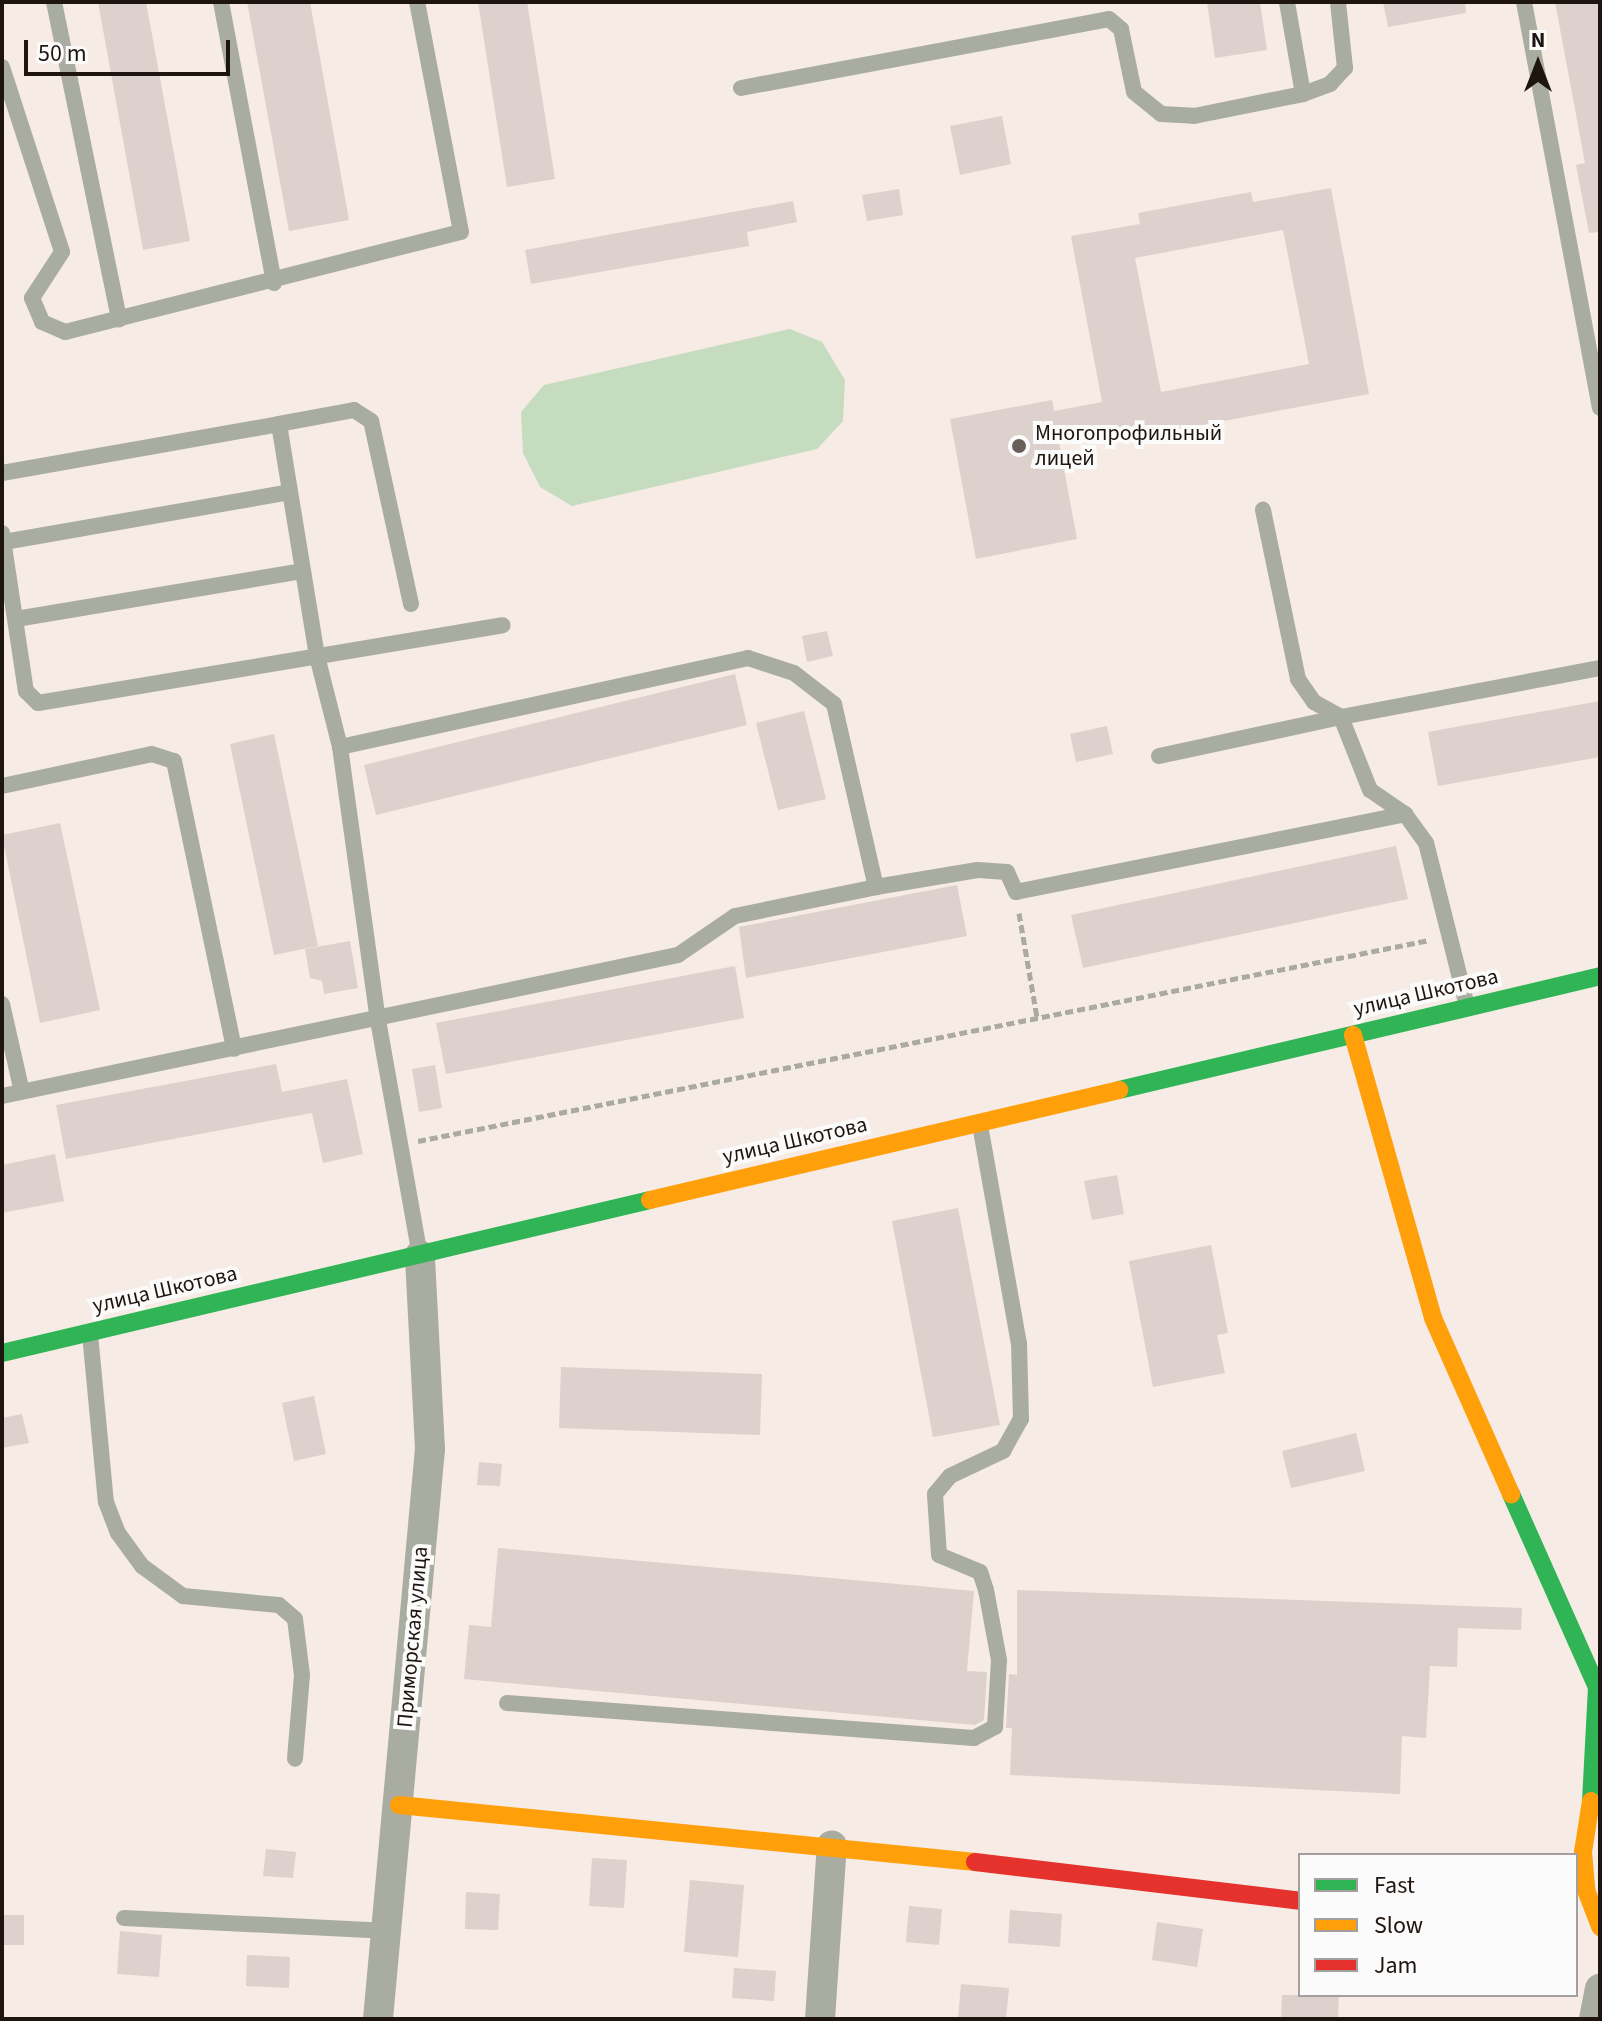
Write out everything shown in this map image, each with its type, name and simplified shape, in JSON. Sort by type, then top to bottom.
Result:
[{"type":"street","name":"улица Шкотова","points":[[2,1353],[1600,976]]},
{"type":"street","points":[[1353,1035],[1433,1318],[1597,1687],[1595,1778],[1583,1852],[1586,1890],[1600,1928],[1578,1927]]},
{"type":"street","name":"Приморская улица","points":[[378,2019],[389,1931],[430,1449],[420,1255]]},
{"type":"street","points":[[399,1805],[832,1845],[1298,1901]]},
{"type":"street","points":[[820,2019],[832,1845]]},
{"type":"street","points":[[1594,2019],[1600,1989]]},
{"type":"lane","points":[[54,2],[119,319]]},
{"type":"lane","points":[[221,2],[274,283]]},
{"type":"lane","points":[[2,67],[62,252],[32,298],[42,322],[65,332],[274,283],[461,232],[417,2]]},
{"type":"lane","points":[[1287,2],[1303,94]]},
{"type":"lane","points":[[741,88],[1109,19],[1121,29],[1134,92],[1161,114],[1194,116],[1303,94],[1330,84],[1345,68],[1338,2]]},
{"type":"lane","points":[[1524,2],[1600,408]]},
{"type":"lane","points":[[2,473],[354,410],[371,421],[411,604]]},
{"type":"lane","points":[[279,424],[317,656],[340,747],[378,1020],[420,1255]]},
{"type":"lane","points":[[290,492],[3,538],[26,691],[38,703],[503,625]]},
{"type":"lane","points":[[1263,510],[1298,679],[1314,702],[1341,717],[1370,790],[1405,814],[1426,843],[1467,1008]]},
{"type":"lane","points":[[16,619],[303,571]]},
{"type":"lane","points":[[340,747],[748,658],[794,673],[834,704],[876,887]]},
{"type":"lane","points":[[1159,756],[1341,717],[1600,668]]},
{"type":"lane","points":[[2,786],[152,754],[174,761],[234,1049]]},
{"type":"lane","points":[[2,1096],[678,955],[735,916],[876,887],[978,870],[1007,872],[1016,892],[1405,814]]},
{"type":"lane","points":[[2,1004],[22,1092]]},
{"type":"lane","points":[[507,1703],[974,1738],[995,1727],[999,1660],[986,1590],[980,1572],[939,1555],[935,1494],[950,1476],[1003,1451],[1021,1419],[1019,1344],[980,1122]]},
{"type":"lane","points":[[90,1332],[106,1502],[118,1533],[142,1566],[175,1592],[209,1602],[279,1605],[295,1619],[302,1675],[295,1759]]},
{"type":"lane","points":[[124,1918],[389,1931]]},
{"type":"path","points":[[1016,892],[1037,1018]]},
{"type":"path","points":[[400,1144],[1449,936]]},
{"type":"green space","points":[[790,329],[822,342],[845,380],[843,421],[817,449],[572,506],[540,487],[523,453],[521,412],[544,385]]},
{"type":"building","points":[[98,2],[146,2],[190,241],[143,250]]},
{"type":"building","points":[[247,2],[310,2],[349,220],[289,231]]},
{"type":"building","points":[[478,2],[527,2],[555,179],[507,187]]},
{"type":"building","points":[[1207,2],[1260,2],[1267,50],[1215,58]]},
{"type":"building","points":[[1383,2],[1465,2],[1466,13],[1388,27]]},
{"type":"building","points":[[1555,2],[1600,2],[1600,232],[1589,233],[1576,165],[1585,163]]},
{"type":"building","points":[[1002,116],[1011,164],[960,175],[950,126]]},
{"type":"building","points":[[1331,188],[1369,394],[1110,442],[1108,433],[1059,442],[1077,539],[976,559],[950,419],[1052,400],[1054,411],[1102,402],[1071,236],[1140,224],[1138,213],[1251,192],[1253,202]],"holes":[[[1283,230],[1309,364],[1161,392],[1135,258]]]},
{"type":"building","points":[[899,189],[903,215],[867,221],[862,195]]},
{"type":"building","points":[[793,201],[797,222],[747,232],[749,246],[531,284],[525,250]]},
{"type":"building","points":[[827,631],[833,656],[807,662],[802,636]]},
{"type":"building","points":[[735,674],[747,725],[376,815],[364,765]]},
{"type":"building","points":[[1600,701],[1600,757],[1438,786],[1428,732]]},
{"type":"building","points":[[804,711],[826,799],[778,810],[756,723]]},
{"type":"building","points":[[1107,726],[1113,754],[1076,762],[1070,734]]},
{"type":"building","points":[[274,734],[318,946],[274,955],[230,744]]},
{"type":"building","points":[[60,823],[100,1010],[40,1023],[2,835]]},
{"type":"building","points":[[1396,846],[1408,899],[1083,968],[1071,915]]},
{"type":"building","points":[[957,885],[967,936],[746,978],[739,927]]},
{"type":"building","points":[[350,941],[358,988],[324,994],[322,981],[310,978],[305,949]]},
{"type":"building","points":[[735,966],[744,1018],[446,1074],[436,1023]]},
{"type":"building","points":[[276,1064],[282,1092],[347,1079],[363,1154],[323,1163],[312,1113],[66,1159],[56,1105]]},
{"type":"building","points":[[435,1065],[442,1108],[419,1112],[412,1069]]},
{"type":"building","points":[[55,1154],[64,1201],[2,1213],[2,1165]]},
{"type":"building","points":[[1117,1175],[1124,1214],[1092,1220],[1084,1181]]},
{"type":"building","points":[[958,1208],[1000,1425],[933,1437],[892,1221]]},
{"type":"building","points":[[1211,1245],[1228,1333],[1217,1335],[1225,1373],[1153,1387],[1129,1261]]},
{"type":"building","points":[[561,1367],[762,1374],[760,1435],[559,1428]]},
{"type":"building","points":[[314,1396],[326,1454],[294,1461],[282,1403]]},
{"type":"building","points":[[22,1414],[29,1443],[2,1448],[2,1418]]},
{"type":"building","points":[[1356,1433],[1365,1471],[1291,1488],[1282,1451]]},
{"type":"building","points":[[479,1462],[502,1464],[500,1486],[477,1485]]},
{"type":"building","points":[[498,1548],[974,1591],[967,1671],[987,1672],[984,1720],[975,1725],[464,1679],[469,1625],[491,1627]]},
{"type":"building","points":[[1017,1590],[1522,1608],[1521,1630],[1458,1628],[1457,1667],[1430,1666],[1426,1738],[1402,1736],[1400,1794],[1010,1775],[1012,1728],[1006,1728],[1009,1674],[1017,1675]]},
{"type":"building","points":[[266,1849],[296,1852],[293,1878],[263,1876]]},
{"type":"building","points":[[592,1858],[627,1860],[624,1908],[589,1906]]},
{"type":"building","points":[[690,1880],[744,1885],[738,1957],[684,1952]]},
{"type":"building","points":[[466,1892],[500,1894],[498,1930],[465,1929]]},
{"type":"building","points":[[909,1906],[942,1909],[939,1945],[906,1942]]},
{"type":"building","points":[[1010,1910],[1062,1914],[1060,1947],[1008,1943]]},
{"type":"building","points":[[2,1915],[24,1915],[24,1945],[2,1945]]},
{"type":"building","points":[[1157,1922],[1203,1929],[1197,1967],[1152,1960]]},
{"type":"building","points":[[120,1931],[162,1935],[159,1977],[117,1974]]},
{"type":"building","points":[[247,1955],[290,1957],[289,1988],[246,1986]]},
{"type":"building","points":[[734,1968],[776,1971],[774,2001],[732,1998]]},
{"type":"building","points":[[961,1984],[1009,1988],[1006,2019],[958,2019]]},
{"type":"building","points":[[1282,1995],[1339,1997],[1338,2019],[1281,2019]]},
{"type":"traffic: fast","points":[[1119,1090],[1600,976]]},
{"type":"traffic: fast","points":[[2,1353],[650,1200]]},
{"type":"traffic: fast","points":[[1511,1494],[1597,1687],[1591,1801]]},
{"type":"traffic: slow","points":[[1353,1035],[1433,1318],[1511,1494]]},
{"type":"traffic: slow","points":[[650,1200],[1119,1090]]},
{"type":"traffic: slow","points":[[1591,1801],[1583,1852],[1586,1890],[1600,1927]]},
{"type":"traffic: slow","points":[[399,1805],[975,1862]]},
{"type":"traffic: jam","points":[[975,1862],[1298,1901]]},
{"type":"place","name":"Многопрофильный лицей","points":[[1019,446]]}]
